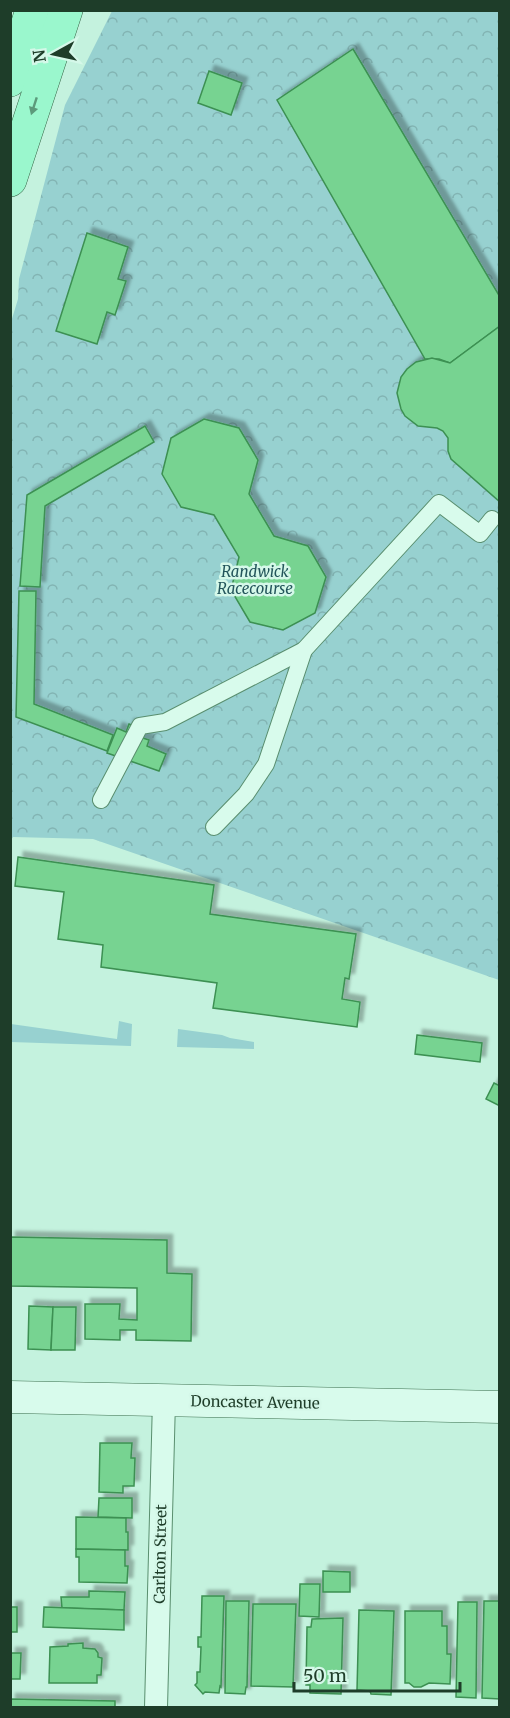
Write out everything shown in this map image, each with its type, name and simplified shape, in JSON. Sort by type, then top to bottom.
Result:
[{"type":"main road","points":[[10,180],[66,10]]},
{"type":"main road","points":[[10,80],[28,18]]},
{"type":"main road","name":"Doncaster Avenue","points":[[10,1397],[500,1407]]},
{"type":"street","points":[[101,800],[140,726],[165,722],[304,650],[439,503],[480,534],[492,519]]},
{"type":"street","points":[[214,827],[246,794],[266,764],[304,650]]},
{"type":"street","name":"Carlton Street","points":[[156,1707],[164,1400]]},
{"type":"green space","name":"Randwick Racecourse","points":[[112,11],[499,11],[499,980],[93,839],[13,837],[11,840],[11,322],[18,299],[19,279],[65,105]]},
{"type":"green space","points":[[119,1021],[132,1024],[131,1046],[11,1042],[11,1024],[117,1039]]},
{"type":"green space","points":[[178,1029],[254,1042],[254,1049],[177,1047]]},
{"type":"building","points":[[353,49],[500,297],[500,326],[450,363],[439,359],[425,359],[277,100]]},
{"type":"building","points":[[209,71],[242,83],[231,115],[198,103]]},
{"type":"building","points":[[87,233],[128,247],[118,279],[126,281],[115,315],[107,312],[97,344],[56,331]]},
{"type":"building","points":[[500,326],[500,502],[451,459],[448,451],[448,438],[443,431],[418,426],[405,416],[397,393],[401,377],[416,362],[432,358],[450,363]]},
{"type":"building","points":[[204,419],[239,428],[258,460],[249,494],[274,536],[308,546],[326,577],[315,613],[283,630],[250,622],[231,590],[239,557],[214,515],[181,507],[162,474],[171,438]]},
{"type":"building","points":[[145,426],[154,442],[45,506],[40,587],[20,586],[27,495]]},
{"type":"building","points":[[19,591],[36,591],[34,704],[113,735],[107,751],[16,717]]},
{"type":"building","points":[[129,724],[143,730],[140,737],[149,740],[147,746],[166,754],[159,771],[107,753],[117,728],[126,732]]},
{"type":"building","points":[[18,857],[214,885],[210,914],[356,934],[349,979],[345,978],[342,999],[360,1002],[357,1027],[213,1008],[217,983],[101,967],[103,945],[58,939],[64,892],[15,886]]},
{"type":"building","points":[[417,1035],[482,1043],[480,1062],[415,1054]]},
{"type":"building","points":[[494,1083],[500,1086],[500,1106],[486,1099]]},
{"type":"building","points":[[10,1237],[167,1240],[167,1273],[192,1274],[191,1341],[136,1340],[136,1330],[120,1330],[120,1340],[85,1339],[85,1304],[120,1304],[119,1319],[137,1320],[137,1288],[10,1286]]},
{"type":"building","points":[[29,1306],[53,1307],[51,1350],[28,1349]]},
{"type":"building","points":[[53,1307],[76,1307],[75,1350],[51,1350]]},
{"type":"building","points":[[100,1443],[132,1443],[131,1458],[135,1458],[134,1486],[123,1486],[123,1493],[99,1492]]},
{"type":"building","points":[[99,1498],[132,1498],[132,1518],[98,1517]]},
{"type":"building","points":[[76,1517],[126,1518],[128,1550],[76,1549]]},
{"type":"building","points":[[76,1549],[125,1550],[125,1566],[128,1566],[127,1583],[79,1582],[79,1557],[76,1557]]},
{"type":"building","points":[[323,1571],[350,1572],[350,1592],[323,1592]]},
{"type":"building","points":[[300,1584],[320,1584],[319,1617],[299,1616]]},
{"type":"building","points":[[89,1591],[125,1592],[124,1610],[62,1608],[61,1597],[89,1597]]},
{"type":"building","points":[[202,1596],[224,1596],[219,1693],[205,1692],[203,1694],[195,1685],[197,1672],[200,1672],[201,1647],[198,1647],[198,1637],[201,1637]]},
{"type":"building","points":[[226,1601],[249,1601],[245,1694],[225,1693]]},
{"type":"building","points":[[484,1601],[500,1601],[500,1699],[482,1698]]},
{"type":"building","points":[[458,1602],[477,1602],[476,1698],[456,1697]]},
{"type":"building","points":[[253,1604],[296,1604],[293,1687],[251,1686]]},
{"type":"building","points":[[10,1607],[17,1607],[17,1632],[10,1632]]},
{"type":"building","points":[[44,1607],[124,1610],[124,1630],[43,1627]]},
{"type":"building","points":[[359,1610],[394,1611],[391,1695],[371,1694],[370,1691],[357,1690]]},
{"type":"building","points":[[405,1611],[442,1611],[442,1626],[447,1626],[447,1654],[451,1654],[450,1684],[429,1683],[421,1687],[414,1687],[405,1683]]},
{"type":"building","points":[[343,1618],[341,1694],[310,1693],[310,1685],[306,1685],[307,1627],[311,1627],[312,1619]]},
{"type":"building","points":[[83,1643],[83,1648],[95,1649],[98,1657],[102,1658],[101,1675],[97,1675],[97,1683],[49,1683],[50,1647]]},
{"type":"building","points":[[10,1653],[21,1653],[20,1679],[10,1679]]},
{"type":"building","points":[[10,1699],[115,1701],[115,1708],[10,1708]]}]
